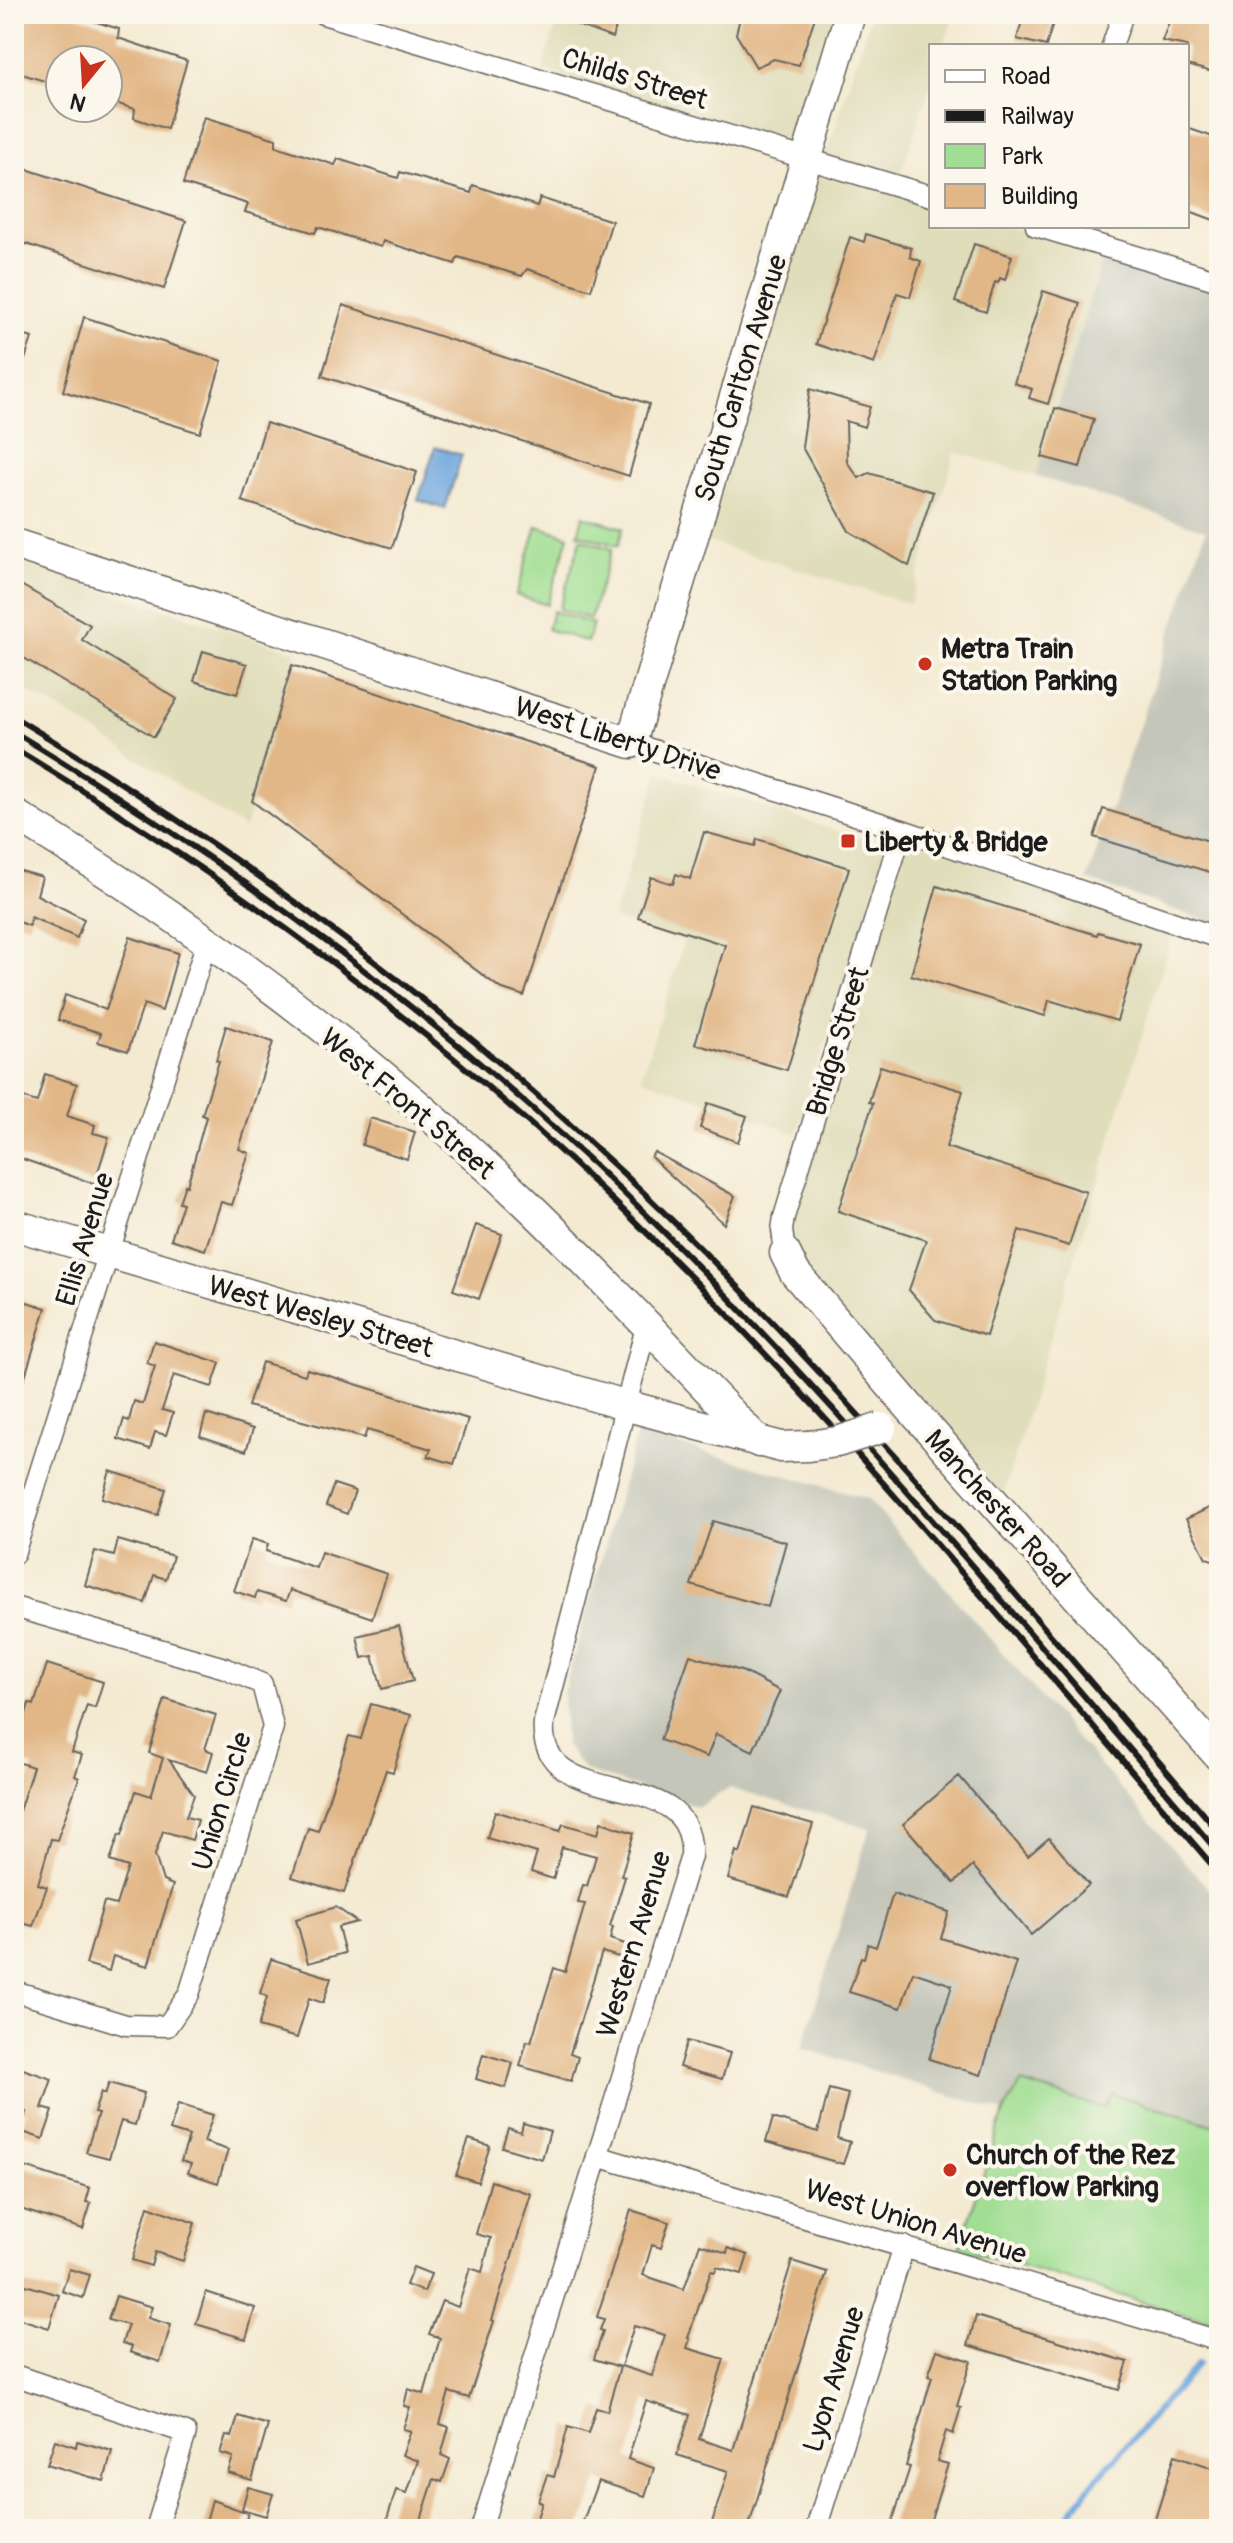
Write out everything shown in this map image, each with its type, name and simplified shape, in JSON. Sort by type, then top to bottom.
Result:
[{"type":"street","name":"Childs Street","points":[[323,14],[929,195]]},
{"type":"street","name":"South Carlton Avenue","points":[[631,743],[850,14]]},
{"type":"street","points":[[1113,44],[1123,14]]},
{"type":"street","points":[[1049,228],[1219,281]]},
{"type":"street","name":"West Liberty Drive","points":[[14,544],[902,830],[1219,938]]},
{"type":"street","name":"West Front Street","points":[[14,814],[207,941],[376,1071],[528,1205],[759,1442]]},
{"type":"street","name":"Bridge Street","points":[[785,1253],[784,1217],[902,830]]},
{"type":"street","name":"Ellis Avenue","points":[[14,1554],[207,941]]},
{"type":"street","name":"West Wesley Street","points":[[14,1225],[759,1442]]},
{"type":"street","name":"Manchester Road","points":[[785,1253],[795,1273],[911,1409],[1219,1756]]},
{"type":"street","points":[[628,1406],[646,1327]]},
{"type":"street","name":"Western Avenue","points":[[481,2529],[691,1856],[692,1843],[686,1822],[669,1806],[571,1773],[551,1758],[543,1734],[628,1406]]},
{"type":"street","points":[[759,1442],[781,1447],[837,1442],[881,1428],[911,1409]]},
{"type":"street","name":"Union Circle","points":[[14,1607],[225,1668],[262,1684],[273,1727],[189,1994],[167,2026],[126,2025],[14,1991]]},
{"type":"street","name":"West Union Avenue","points":[[597,2156],[1219,2341]]},
{"type":"street","name":"Lyon Avenue","points":[[816,2529],[904,2246]]},
{"type":"street","points":[[14,2375],[186,2433],[156,2529]]},
{"type":"shaded area","points":[[560,14],[842,14],[798,148],[542,70]]},
{"type":"shaded area","points":[[871,14],[954,14],[945,44],[929,44],[929,90],[899,179],[826,156]]},
{"type":"shaded area","points":[[807,165],[929,202],[929,228],[1012,228],[1103,256],[1036,476],[955,452],[910,604],[693,537]]},
{"type":"shaded area","points":[[1103,256],[1219,290],[1219,925],[1087,880],[1206,530],[1036,476]]},
{"type":"shaded area","points":[[14,561],[296,652],[245,829],[78,720],[14,683]]},
{"type":"shaded area","points":[[659,773],[887,847],[797,1134],[641,1078],[684,941],[613,918]]},
{"type":"shaded area","points":[[908,838],[1175,926],[1002,1499],[802,1271],[789,1229]]},
{"type":"shaded area","points":[[637,1433],[868,1499],[1219,1901],[1219,2127],[1113,2094],[1104,2109],[1021,2083],[1004,2112],[802,2048],[870,1828],[729,1788],[699,1807],[586,1771],[565,1746],[563,1694]]},
{"type":"green space","points":[[583,516],[623,528],[618,546],[578,534]]},
{"type":"green space","points":[[537,526],[569,536],[547,605],[516,595]]},
{"type":"green space","points":[[581,539],[612,549],[590,619],[559,609]]},
{"type":"green space","points":[[553,611],[593,624],[587,642],[547,629]]},
{"type":"green space","points":[[1021,2083],[1103,2108],[1113,2094],[1219,2127],[1219,2311],[1211,2322],[959,2248],[1004,2112]]},
{"type":"water","points":[[435,447],[462,455],[445,509],[418,500]]},
{"type":"building","points":[[14,14],[71,14],[119,29],[118,38],[187,61],[167,129],[134,118],[135,109],[124,106],[124,44],[44,44],[44,81],[19,73],[20,63],[14,61]]},
{"type":"building","points":[[553,14],[621,14],[612,38]]},
{"type":"building","points":[[741,14],[816,14],[799,65],[774,59],[756,67],[736,34]]},
{"type":"building","points":[[1024,14],[1054,20],[1047,44],[1017,39]]},
{"type":"building","points":[[1172,14],[1216,24],[1214,29],[1219,31],[1219,74],[1189,66],[1189,44],[1162,41]]},
{"type":"building","points":[[204,117],[276,139],[276,146],[335,165],[338,159],[398,178],[400,172],[471,193],[473,185],[537,206],[540,198],[612,221],[591,290],[527,269],[522,276],[458,257],[455,264],[383,241],[381,247],[318,227],[315,233],[245,212],[248,204],[183,184]]},
{"type":"building","points":[[1189,129],[1219,139],[1219,222],[1189,211]]},
{"type":"building","points":[[14,165],[186,221],[164,289],[14,240]]},
{"type":"building","points":[[866,234],[911,248],[910,257],[921,261],[910,297],[897,293],[874,364],[816,344],[850,237],[864,242]]},
{"type":"building","points":[[974,244],[1012,256],[1005,280],[1000,278],[998,283],[995,282],[986,312],[955,302]]},
{"type":"building","points":[[1043,291],[1080,303],[1048,404],[1029,398],[1032,389],[1014,383]]},
{"type":"building","points":[[343,305],[649,404],[629,476],[322,376]]},
{"type":"building","points":[[84,317],[222,361],[200,433],[63,391]]},
{"type":"building","points":[[14,332],[32,338],[17,384],[14,383]]},
{"type":"building","points":[[810,389],[870,407],[864,427],[846,421],[847,462],[859,478],[869,473],[933,492],[909,566],[849,531],[802,447]]},
{"type":"building","points":[[1055,408],[1094,419],[1080,467],[1042,457]]},
{"type":"building","points":[[266,423],[417,472],[392,548],[242,501]]},
{"type":"building","points":[[14,581],[90,625],[82,640],[177,699],[154,737],[14,652]]},
{"type":"building","points":[[203,651],[247,664],[237,694],[194,681]]},
{"type":"building","points":[[292,665],[600,766],[524,996],[500,988],[252,801]]},
{"type":"building","points":[[1103,809],[1219,844],[1219,875],[1094,837]]},
{"type":"building","points":[[704,832],[755,846],[757,839],[849,868],[787,1070],[695,1044],[725,945],[638,917],[651,877],[673,884],[676,874],[690,879]]},
{"type":"building","points":[[14,869],[42,877],[37,895],[84,919],[77,938],[31,917],[29,926],[14,920]]},
{"type":"building","points":[[937,886],[1097,935],[1098,932],[1140,944],[1117,1021],[1049,1000],[1045,1016],[911,975]]},
{"type":"building","points":[[130,937],[178,953],[162,1011],[144,1004],[128,1051],[98,1042],[101,1033],[58,1020],[65,995],[106,1010]]},
{"type":"building","points":[[226,1026],[273,1042],[239,1149],[249,1153],[232,1205],[221,1202],[205,1250],[171,1239],[183,1203],[179,1202],[187,1186],[206,1117],[202,1115]]},
{"type":"building","points":[[880,1066],[963,1091],[946,1147],[1086,1192],[1069,1246],[1019,1230],[986,1336],[935,1320],[909,1290],[926,1240],[838,1211],[873,1103],[869,1102]]},
{"type":"building","points":[[45,1074],[77,1084],[67,1116],[95,1125],[93,1133],[109,1137],[94,1184],[14,1156],[14,1095],[37,1102]]},
{"type":"building","points":[[708,1103],[747,1116],[738,1142],[700,1128]]},
{"type":"building","points":[[370,1118],[415,1132],[407,1159],[362,1145]]},
{"type":"building","points":[[654,1152],[735,1196],[724,1224],[651,1157]]},
{"type":"building","points":[[476,1225],[502,1234],[479,1299],[453,1290]]},
{"type":"building","points":[[14,1298],[46,1308],[18,1399],[14,1398]]},
{"type":"building","points":[[154,1341],[220,1363],[212,1387],[174,1375],[162,1410],[173,1413],[166,1435],[155,1432],[150,1449],[118,1439],[124,1419],[129,1421],[134,1401],[143,1404],[155,1366],[147,1363]]},
{"type":"building","points":[[262,1362],[305,1375],[307,1369],[468,1419],[454,1464],[428,1456],[431,1449],[367,1430],[364,1438],[248,1406]]},
{"type":"building","points":[[206,1414],[253,1429],[246,1451],[200,1436]]},
{"type":"building","points":[[110,1471],[166,1489],[158,1515],[102,1498]]},
{"type":"building","points":[[334,1484],[355,1491],[347,1514],[326,1506]]},
{"type":"building","points":[[1219,1503],[1219,1562],[1206,1558],[1186,1519]]},
{"type":"building","points":[[713,1521],[786,1542],[768,1607],[691,1585]]},
{"type":"building","points":[[252,1539],[268,1544],[266,1551],[316,1568],[321,1552],[387,1574],[372,1618],[290,1590],[286,1601],[257,1592],[255,1598],[234,1591]]},
{"type":"building","points":[[118,1540],[173,1556],[166,1579],[154,1575],[145,1603],[85,1585],[95,1551],[114,1556]]},
{"type":"building","points":[[399,1626],[413,1681],[382,1689],[373,1656],[362,1658],[357,1636]]},
{"type":"building","points":[[690,1655],[744,1672],[780,1691],[753,1751],[716,1734],[707,1757],[660,1740]]},
{"type":"building","points":[[47,1664],[103,1682],[95,1708],[87,1705],[72,1752],[82,1755],[75,1776],[79,1778],[57,1840],[51,1839],[38,1884],[47,1887],[33,1926],[14,1921],[14,1809],[19,1811],[33,1767],[14,1761],[14,1755],[29,1703],[34,1705]]},
{"type":"building","points":[[165,1699],[216,1715],[205,1749],[213,1752],[207,1772],[169,1760],[194,1795],[186,1817],[198,1820],[192,1840],[163,1831],[155,1855],[163,1881],[173,1885],[148,1966],[113,1956],[109,1971],[86,1964],[104,1902],[116,1905],[128,1867],[110,1861],[119,1834],[122,1835],[136,1791],[151,1796],[163,1758],[149,1753]]},
{"type":"building","points":[[371,1704],[411,1715],[393,1772],[386,1770],[344,1893],[292,1877],[308,1828],[318,1831],[349,1736],[361,1739]]},
{"type":"building","points":[[959,1776],[1028,1856],[1049,1838],[1089,1885],[1031,1935],[973,1866],[954,1883],[903,1824]]},
{"type":"building","points":[[754,1807],[813,1824],[789,1897],[728,1879],[736,1851],[740,1853]]},
{"type":"building","points":[[495,1811],[560,1831],[563,1824],[598,1834],[601,1822],[634,1833],[621,1876],[625,1877],[610,1926],[613,1927],[610,1939],[640,1949],[636,1962],[602,1952],[570,2054],[578,2057],[571,2081],[520,2066],[527,2041],[531,2042],[554,1968],[565,1972],[585,1904],[578,1903],[596,1856],[562,1847],[553,1879],[531,1872],[537,1853],[487,1838]]},
{"type":"building","points":[[893,1894],[949,1912],[941,1938],[1016,1962],[981,2075],[929,2059],[952,1985],[913,1972],[901,2008],[849,1992],[868,1944],[876,1947]]},
{"type":"building","points":[[336,1907],[357,1922],[338,1927],[345,1953],[308,1963],[296,1919]]},
{"type":"building","points":[[271,1959],[331,1978],[323,2003],[309,1998],[297,2038],[258,2027],[267,1997],[260,1993]]},
{"type":"building","points":[[687,2041],[730,2053],[722,2079],[679,2067]]},
{"type":"building","points":[[483,2054],[513,2063],[506,2088],[476,2079]]},
{"type":"building","points":[[14,2066],[52,2079],[42,2108],[53,2111],[43,2139],[20,2131],[26,2112],[14,2108]]},
{"type":"building","points":[[109,2083],[144,2093],[135,2125],[121,2121],[109,2158],[86,2152],[98,2114],[94,2113],[101,2092],[105,2094]]},
{"type":"building","points":[[829,2089],[848,2094],[837,2138],[850,2142],[843,2164],[766,2142],[773,2118],[818,2132]]},
{"type":"building","points":[[178,2104],[213,2115],[204,2142],[228,2150],[218,2183],[188,2173],[191,2164],[181,2161],[189,2136],[170,2130]]},
{"type":"building","points":[[523,2123],[550,2131],[542,2159],[502,2147],[508,2128],[521,2132]]},
{"type":"building","points":[[469,2139],[490,2146],[478,2182],[456,2175]]},
{"type":"building","points":[[22,2166],[90,2188],[86,2202],[91,2203],[83,2229],[14,2207],[14,2190]]},
{"type":"building","points":[[491,2181],[531,2194],[494,2321],[469,2398],[449,2392],[440,2424],[449,2427],[441,2455],[450,2459],[442,2482],[434,2479],[418,2529],[384,2529],[396,2490],[407,2493],[418,2461],[402,2455],[411,2431],[403,2429],[410,2407],[404,2406],[408,2389],[424,2394],[440,2338],[429,2334],[442,2301],[458,2307],[470,2268],[482,2272],[491,2238],[476,2234]]},
{"type":"building","points":[[148,2206],[195,2223],[183,2261],[155,2252],[151,2266],[132,2260]]},
{"type":"building","points":[[631,2210],[669,2222],[661,2248],[652,2245],[643,2275],[684,2289],[700,2244],[727,2253],[728,2248],[748,2255],[742,2274],[717,2267],[715,2272],[711,2271],[687,2348],[724,2359],[699,2439],[733,2450],[792,2261],[827,2272],[748,2529],[710,2529],[728,2471],[677,2455],[690,2415],[646,2401],[628,2459],[654,2468],[645,2496],[598,2481],[580,2529],[533,2529],[542,2503],[538,2501],[547,2475],[554,2477],[568,2427],[588,2433],[596,2408],[607,2411],[620,2367],[594,2359],[604,2319],[597,2317]],"holes":[[[634,2326],[665,2335],[652,2376],[621,2366]]]},
{"type":"building","points":[[413,2267],[431,2274],[424,2292],[406,2285]]},
{"type":"building","points":[[69,2269],[90,2275],[83,2298],[62,2291]]},
{"type":"building","points":[[19,2283],[59,2295],[49,2328],[14,2317],[14,2298]]},
{"type":"building","points":[[206,2292],[255,2308],[246,2339],[196,2324]]},
{"type":"building","points":[[116,2296],[152,2307],[148,2318],[171,2325],[160,2362],[130,2352],[132,2346],[122,2343],[128,2325],[108,2320]]},
{"type":"building","points":[[976,2316],[1128,2362],[1119,2390],[968,2345]]},
{"type":"building","points":[[937,2350],[971,2361],[957,2406],[961,2407],[953,2434],[946,2431],[937,2461],[948,2464],[928,2529],[890,2529],[910,2467],[906,2466]]},
{"type":"building","points":[[238,2416],[268,2425],[252,2480],[228,2473],[233,2457],[220,2453],[226,2435],[232,2437]]},
{"type":"building","points":[[55,2440],[76,2447],[77,2441],[112,2451],[104,2481],[47,2464]]},
{"type":"building","points":[[1175,2455],[1219,2470],[1219,2529],[1152,2529]]},
{"type":"building","points":[[248,2487],[273,2494],[266,2516],[242,2509]]},
{"type":"building","points":[[212,2500],[248,2513],[243,2529],[204,2529]]},
{"type":"waterway","points":[[1059,2529],[1087,2490],[1198,2364]]},
{"type":"railway","points":[[14,717],[175,819],[331,929],[481,1047],[624,1174],[781,1331],[856,1412],[1219,1832]]},
{"type":"railway","points":[[14,732],[175,835],[331,945],[481,1064],[623,1192],[702,1270],[854,1433],[1219,1853]]},
{"type":"railway","points":[[14,748],[160,841],[302,940],[438,1045],[569,1159],[741,1328],[823,1417],[984,1598],[1219,1873]]},
{"type":"place","name":"Metra Train Station Parking","points":[[925,664]]},
{"type":"place","name":"Liberty & Bridge","points":[[848,841]]},
{"type":"place","name":"Church of the Rez overflow Parking","points":[[950,2170]]}]
